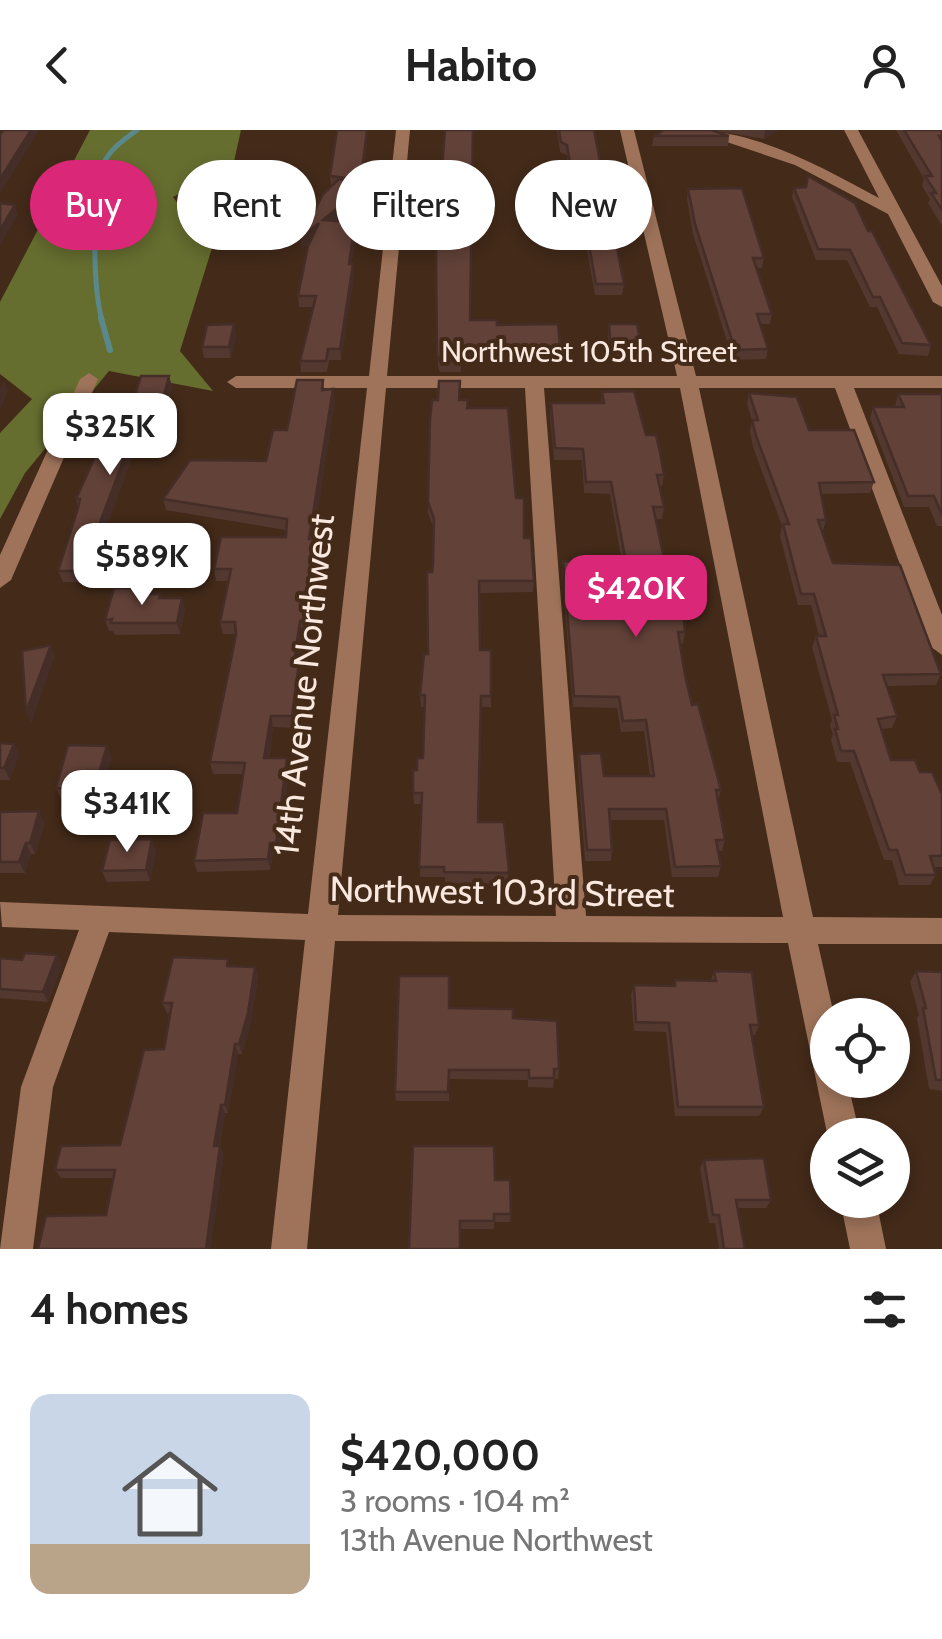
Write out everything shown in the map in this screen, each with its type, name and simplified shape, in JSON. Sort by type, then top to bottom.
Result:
[{"type":"street","name":"14th Avenue Northwest","points":[[289,1249],[403,130]]},
{"type":"street","points":[[627,130],[688,382],[814,998]]},
{"type":"street","points":[[698,130],[800,162],[890,210]]},
{"type":"street","points":[[850,130],[942,302]]},
{"type":"street","points":[[0,580],[89,379]]},
{"type":"street","name":"Northwest 105th Street","points":[[236,382],[942,382]]},
{"type":"street","points":[[534,382],[572,930]]},
{"type":"street","points":[[842,382],[942,646]]},
{"type":"street","name":"Northwest 103rd Street","points":[[2,914],[320,928],[942,931]]},
{"type":"street","points":[[14,1249],[36,1087],[98,917]]},
{"type":"street","points":[[862,1218],[868,1249]]},
{"type":"green space","points":[[90,130],[241,130],[234,160],[177,160],[177,195],[173,197],[177,202],[177,250],[211,250],[180,351],[213,391],[109,371],[25,473],[0,519],[0,433],[32,399],[0,374],[0,302],[30,245],[30,250],[157,250],[157,160],[74,160]]},
{"type":"building","points":[[4,130],[31,130],[0,179],[0,134]]},
{"type":"building","points":[[337,130],[367,130],[363,160],[336,160],[336,177],[330,176]]},
{"type":"building","points":[[445,130],[473,130],[473,160],[443,160]]},
{"type":"building","points":[[559,130],[594,130],[600,160],[570,160],[567,145],[561,142]]},
{"type":"building","points":[[664,130],[711,130],[729,136],[654,136]]},
{"type":"building","points":[[904,130],[942,130],[942,210],[925,176],[932,176]]},
{"type":"building","points":[[808,176],[855,203],[931,345],[902,343],[880,297],[873,297],[850,250],[818,249],[794,188],[806,187]]},
{"type":"building","points":[[336,182],[336,209],[323,220],[336,221],[336,250],[351,250],[349,264],[353,264],[340,349],[328,349],[326,361],[300,361],[316,296],[298,296],[307,250],[316,250],[316,208]]},
{"type":"building","points":[[742,188],[764,258],[753,258],[772,314],[757,314],[768,349],[735,350],[695,224],[688,189]]},
{"type":"building","points":[[0,203],[15,205],[0,230]]},
{"type":"building","points":[[436,250],[471,250],[470,320],[497,320],[497,325],[558,324],[560,346],[461,350],[461,361],[440,361]]},
{"type":"building","points":[[590,250],[617,250],[624,284],[596,284]]},
{"type":"building","points":[[234,324],[229,347],[202,347],[207,325]]},
{"type":"building","points":[[609,324],[637,324],[642,350],[611,350]]},
{"type":"building","points":[[141,376],[169,376],[153,438],[132,437],[95,536],[118,536],[106,571],[58,571],[78,508],[80,499],[76,499],[111,421],[118,422],[121,412],[129,413]]},
{"type":"building","points":[[297,380],[323,380],[322,390],[333,389],[309,539],[314,539],[304,621],[300,621],[294,663],[299,663],[292,716],[271,716],[264,758],[287,758],[276,843],[270,843],[268,859],[194,861],[203,813],[237,813],[245,763],[210,762],[236,635],[235,622],[220,622],[231,569],[214,569],[221,537],[286,537],[287,519],[163,499],[190,460],[266,461],[273,430],[287,430]]},
{"type":"building","points":[[439,381],[460,381],[459,400],[468,400],[467,408],[508,408],[516,498],[524,498],[524,538],[531,538],[534,581],[479,581],[480,650],[491,650],[491,696],[481,696],[478,822],[504,822],[508,873],[444,872],[444,867],[419,867],[422,793],[413,793],[413,770],[417,770],[417,758],[423,758],[425,695],[420,695],[424,654],[428,654],[427,572],[432,572],[434,519],[428,502],[430,419],[432,400],[438,400]]},
{"type":"building","points":[[634,391],[646,435],[656,435],[660,452],[664,475],[657,475],[664,507],[653,507],[667,572],[679,572],[685,632],[678,632],[685,675],[692,705],[698,704],[721,790],[716,790],[725,840],[716,840],[721,866],[675,867],[666,809],[609,809],[612,850],[587,850],[579,754],[601,753],[604,776],[654,776],[646,720],[623,721],[619,697],[574,696],[563,561],[626,562],[611,482],[586,482],[583,449],[555,448],[551,403],[604,403],[602,392]]},
{"type":"building","points":[[749,393],[797,397],[809,430],[854,430],[874,482],[819,483],[826,520],[818,520],[833,563],[900,565],[941,674],[883,675],[897,716],[878,719],[891,760],[915,760],[920,772],[932,772],[942,794],[942,856],[930,856],[936,875],[905,875],[897,850],[889,850],[854,751],[841,751],[835,729],[834,715],[838,715],[816,636],[826,636],[814,594],[801,594],[783,524],[789,524],[756,436],[752,420],[758,420]]},
{"type":"building","points":[[898,394],[942,394],[942,515],[934,496],[908,496],[873,407],[904,407]]},
{"type":"building","points":[[114,588],[143,588],[141,594],[182,598],[177,623],[105,620]]},
{"type":"building","points":[[51,645],[26,712],[22,651]]},
{"type":"building","points":[[0,743],[14,744],[4,768],[0,768]]},
{"type":"building","points":[[68,745],[107,746],[94,789],[56,788]]},
{"type":"building","points":[[39,811],[30,843],[26,843],[19,862],[0,862],[0,812]]},
{"type":"building","points":[[152,839],[146,870],[102,871],[110,840]]},
{"type":"building","points":[[25,953],[57,955],[43,992],[0,989],[0,958],[22,960]]},
{"type":"building","points":[[173,957],[228,959],[227,966],[255,967],[248,1013],[239,1044],[235,1044],[225,1105],[221,1105],[214,1146],[220,1146],[206,1249],[38,1249],[46,1216],[106,1215],[115,1170],[55,1170],[61,1146],[120,1145],[144,1050],[164,1049],[172,1003],[162,1003]]},
{"type":"building","points":[[714,971],[752,972],[759,1025],[750,1025],[764,1107],[678,1107],[669,1023],[636,1022],[634,985],[716,981]]},
{"type":"building","points":[[916,971],[942,972],[942,1080],[936,1080],[926,1008]]},
{"type":"building","points":[[399,976],[449,976],[449,1008],[513,1009],[513,1018],[557,1021],[559,1069],[554,1069],[554,1078],[529,1078],[529,1070],[449,1070],[448,1092],[395,1092]]},
{"type":"building","points":[[413,1146],[494,1146],[495,1180],[510,1180],[511,1214],[494,1214],[494,1221],[460,1221],[460,1249],[409,1249]]},
{"type":"building","points":[[764,1158],[771,1200],[736,1200],[745,1249],[724,1249],[719,1215],[713,1215],[704,1160]]},
{"type":"waterway","points":[[102,320],[95,241],[100,177],[110,153],[137,130]]},
{"type":"waterway","points":[[101,318],[110,350]]}]
